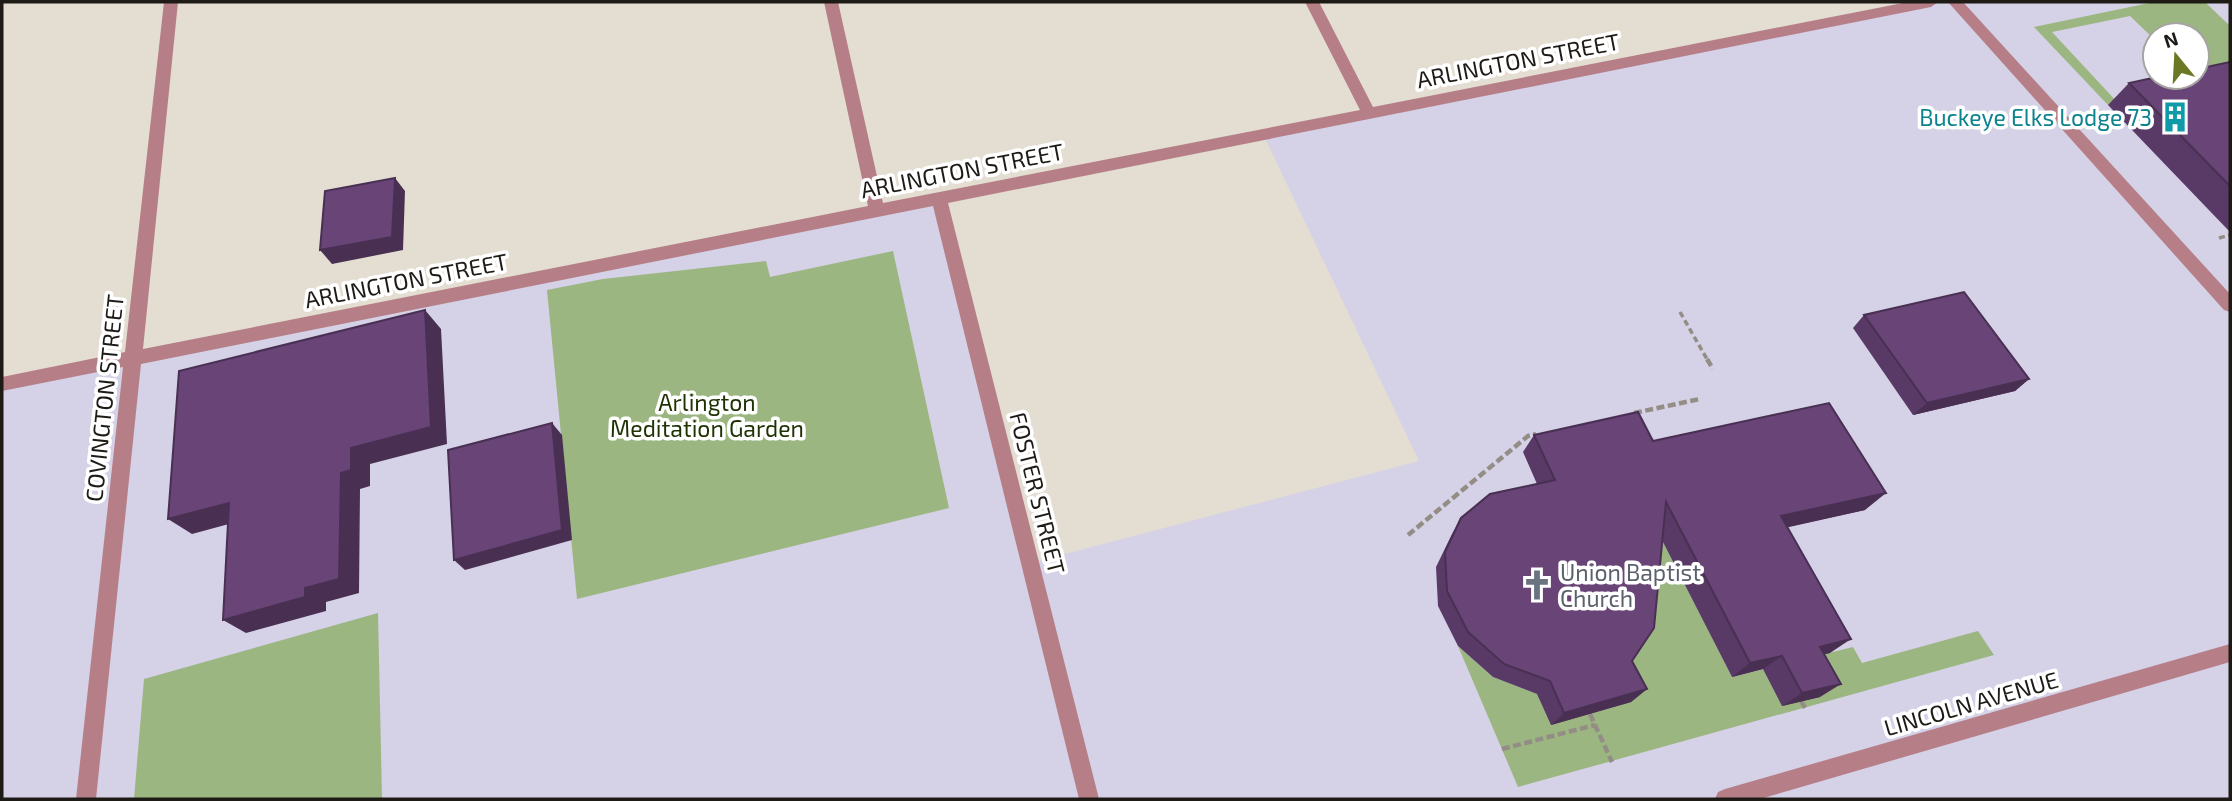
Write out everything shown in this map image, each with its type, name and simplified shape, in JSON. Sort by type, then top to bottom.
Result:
[{"type":"street","name":"COVINGTON STREET","points":[[86,799],[171,2]]},
{"type":"street","points":[[831,2],[877,210]]},
{"type":"street","points":[[1312,2],[1369,113]]},
{"type":"street","name":"ARLINGTON STREET","points":[[2,384],[1931,2]]},
{"type":"street","points":[[1955,2],[2230,305]]},
{"type":"street","name":"FOSTER STREET","points":[[939,198],[1089,799]]},
{"type":"street","name":"LINCOLN AVENUE","points":[[1725,799],[2230,653]]},
{"type":"path","points":[[2219,238],[2230,235]]},
{"type":"path","points":[[1680,312],[1713,369]]},
{"type":"path","points":[[1620,416],[1700,399]]},
{"type":"path","points":[[1408,535],[1528,436],[1541,433]]},
{"type":"path","points":[[1801,701],[1805,708]]},
{"type":"path","points":[[1590,714],[1612,762]]},
{"type":"path","points":[[1502,749],[1595,725]]},
{"type":"shaded area","points":[[1931,2],[2230,2],[2230,799],[2,799],[2,384],[939,198],[1031,563],[1419,461],[1263,134]]},
{"type":"green space","points":[[2154,2],[2205,2],[2230,26],[2230,79],[2211,78],[2211,21],[2141,21],[2141,27],[2130,16],[2052,32],[2118,103],[2108,105],[2034,27]]},
{"type":"green space","name":"Arlington Meditation Garden","points":[[893,251],[949,508],[577,599],[547,290],[603,279],[766,261],[770,277]]},
{"type":"green space","points":[[1652,519],[1732,677],[1853,647],[1862,663],[1978,631],[1994,655],[1518,787],[1458,646],[1493,677],[1537,694],[1617,675]]},
{"type":"green space","points":[[378,613],[382,799],[134,799],[144,679]]},
{"type":"building","points":[[2230,62],[2230,186],[2129,83],[2141,80],[2141,91],[2211,91],[2211,66]]},
{"type":"building","points":[[395,178],[392,237],[320,250],[325,191]]},
{"type":"building","points":[[1964,292],[2029,379],[1927,403],[1864,315]]},
{"type":"building","points":[[425,310],[431,427],[351,448],[351,470],[341,473],[339,579],[305,588],[305,597],[223,620],[229,503],[168,519],[179,371]]},
{"type":"building","name":"Union Baptist Church","points":[[1829,403],[1886,493],[1781,516],[1851,639],[1820,647],[1841,684],[1802,693],[1782,656],[1750,663],[1666,502],[1654,628],[1632,661],[1647,689],[1564,713],[1550,681],[1504,664],[1468,632],[1447,591],[1445,552],[1461,518],[1490,494],[1555,480],[1534,435],[1638,412],[1653,441]]},
{"type":"building","points":[[552,423],[562,530],[454,560],[448,450]]},
{"type":"place","name":"Buckeye Elks Lodge 73","points":[[2175,117]]},
{"type":"place","name":"Union Baptist Church","points":[[1537,585]]}]
